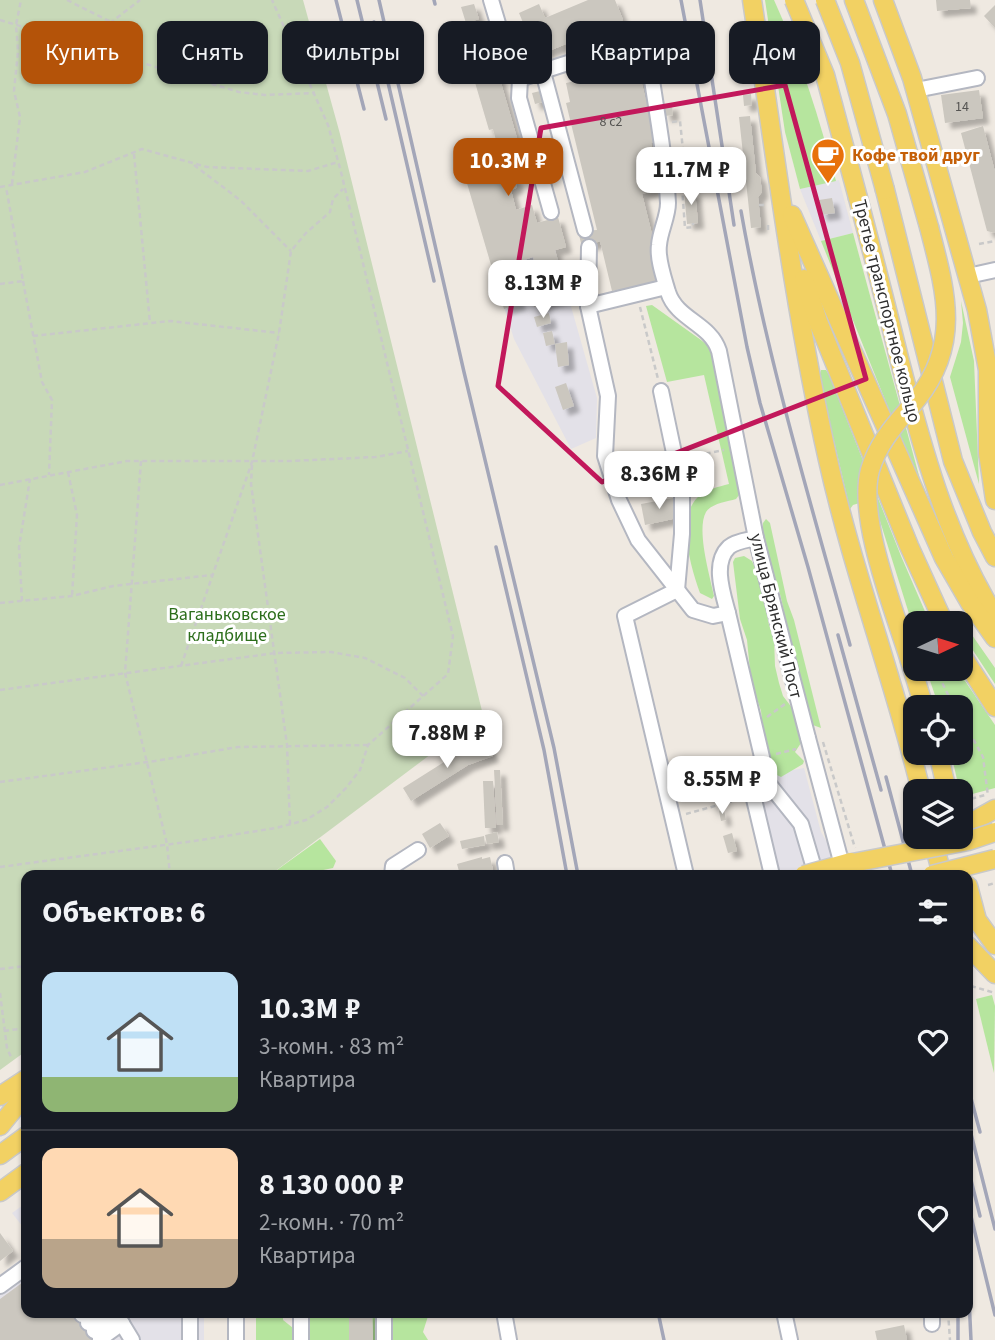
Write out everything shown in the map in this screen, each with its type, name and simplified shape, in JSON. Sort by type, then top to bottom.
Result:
[{"type":"main road","points":[[752,0],[783,205],[828,460],[918,779]]},
{"type":"main road","name":"Третье транспортное кольцо","points":[[794,0],[825,75],[928,465],[970,575],[995,616]]},
{"type":"main road","name":"Третье транспортное кольцо","points":[[825,0],[854,76],[953,460],[995,557]]},
{"type":"main road","points":[[854,0],[897,114],[945,293],[947,315],[944,343],[937,365],[927,385],[880,446],[870,471],[867,493],[871,531],[920,695]]},
{"type":"main road","points":[[883,0],[916,90],[968,276],[986,357],[989,382],[988,453],[995,500]]},
{"type":"main road","points":[[777,165],[796,226],[944,558],[970,603],[995,638]]},
{"type":"main road","points":[[783,205],[819,324],[938,611]]},
{"type":"main road","points":[[973,674],[995,707]]},
{"type":"main road","points":[[973,816],[989,800]]},
{"type":"main road","points":[[842,865],[968,841],[995,832]]},
{"type":"main road","points":[[823,870],[903,846]]},
{"type":"main road","points":[[937,849],[941,870]]},
{"type":"main road","points":[[960,849],[964,870]]},
{"type":"main road","points":[[952,870],[995,859]]},
{"type":"main road","points":[[973,905],[983,932],[995,945]]},
{"type":"main road","points":[[973,951],[995,974]]},
{"type":"main road","points":[[0,1096],[21,1082]]},
{"type":"main road","points":[[21,1100],[0,1126],[21,1134]]},
{"type":"main road","points":[[0,1155],[21,1140]]},
{"type":"main road","points":[[0,1192],[21,1177]]},
{"type":"street","points":[[497,21],[492,3],[508,0]]},
{"type":"street","name":"улица Брянский Пост","points":[[552,69],[612,51],[629,51],[645,62],[652,80],[668,207],[658,249],[666,287],[678,311],[715,339],[756,538],[842,865]]},
{"type":"street","points":[[916,90],[977,78]]},
{"type":"street","points":[[520,84],[519,98],[551,212]]},
{"type":"street","points":[[546,84],[585,230]]},
{"type":"street","points":[[589,247],[588,306],[607,396],[606,456],[619,500],[638,540],[693,610],[713,616],[728,613]]},
{"type":"street","points":[[968,276],[995,270]]},
{"type":"street","points":[[588,306],[666,287]]},
{"type":"street","points":[[661,391],[682,491],[682,534],[677,590]]},
{"type":"street","points":[[756,538],[728,547],[723,556],[719,577],[755,725],[765,779],[801,824],[815,870]]},
{"type":"street","points":[[677,590],[625,616],[685,870]]},
{"type":"street","points":[[765,779],[753,795],[771,870]]},
{"type":"street","points":[[392,870],[393,866],[418,850]]},
{"type":"street","points":[[0,1286],[21,1271]]},
{"type":"street","points":[[90,1324],[108,1318]]},
{"type":"street","points":[[90,1324],[108,1318]]},
{"type":"street","points":[[116,1318],[132,1340]]},
{"type":"street","points":[[190,1318],[190,1340]]},
{"type":"street","points":[[236,1318],[236,1340]]},
{"type":"street","points":[[300,1318],[301,1340]]},
{"type":"street","points":[[384,1318],[384,1340]]},
{"type":"street","points":[[504,1318],[509,1340]]},
{"type":"street","points":[[785,1318],[790,1340]]},
{"type":"path","points":[[12,184],[20,117],[14,91],[18,51],[16,25],[21,0]]},
{"type":"path","points":[[67,0],[109,21]]},
{"type":"path","points":[[112,21],[140,0]]},
{"type":"path","points":[[0,867],[167,844],[306,820],[327,807],[346,788],[360,770],[368,745],[448,674],[453,636],[338,162],[315,93],[272,0]]},
{"type":"path","points":[[0,20],[21,26]]},
{"type":"path","points":[[143,62],[239,92],[265,95],[315,93]]},
{"type":"path","points":[[669,122],[680,121],[687,189],[682,188],[685,228],[693,227],[692,223]]},
{"type":"path","points":[[0,187],[85,172],[142,149],[207,167],[308,171],[338,162]]},
{"type":"path","points":[[134,153],[150,324]]},
{"type":"path","points":[[192,163],[240,200],[291,251]]},
{"type":"path","points":[[6,186],[42,382],[52,400],[49,475]]},
{"type":"path","points":[[181,666],[252,462],[279,332],[291,251],[306,233],[330,212],[333,199],[344,189]]},
{"type":"path","points":[[759,205],[765,205]]},
{"type":"path","points":[[768,225],[768,233]]},
{"type":"path","points":[[979,244],[995,241]]},
{"type":"path","points":[[0,284],[23,281]]},
{"type":"path","points":[[636,294],[661,391]]},
{"type":"path","points":[[33,335],[170,321],[279,332]]},
{"type":"path","points":[[676,460],[721,451]]},
{"type":"path","points":[[0,485],[127,461],[252,462],[376,457],[408,452]]},
{"type":"path","points":[[141,461],[125,673],[167,844],[170,870]]},
{"type":"path","points":[[252,462],[251,484],[287,745],[290,824]]},
{"type":"path","points":[[68,472],[77,515],[72,596]]},
{"type":"path","points":[[22,602],[19,547],[30,479]]},
{"type":"path","points":[[0,603],[72,596],[132,584],[212,575]]},
{"type":"path","points":[[0,690],[276,653],[331,652],[365,658],[405,678],[423,695]]},
{"type":"path","points":[[755,725],[790,700]]},
{"type":"path","points":[[973,738],[984,757],[989,800]]},
{"type":"path","points":[[0,782],[238,747],[368,745]]},
{"type":"path","points":[[673,817],[753,795]]},
{"type":"path","points":[[988,884],[995,883]]},
{"type":"path","points":[[0,969],[21,967]]},
{"type":"path","points":[[973,987],[995,994]]},
{"type":"path","points":[[0,993],[4,1031],[11,1056]]},
{"type":"path","points":[[4,1031],[21,1029]]},
{"type":"path","points":[[0,1050],[7,1048]]},
{"type":"path","points":[[948,1318],[950,1340]]},
{"type":"highlighted area","points":[[785,85],[866,379],[602,482],[498,386],[541,128]]},
{"type":"shaded area","points":[[839,180],[853,233],[821,241],[800,189]]},
{"type":"shaded area","points":[[555,250],[597,398],[596,438],[571,449],[514,339],[492,269]]},
{"type":"shaded area","points":[[804,768],[821,832],[843,870],[778,870],[759,795],[772,774]]},
{"type":"shaded area","points":[[21,1207],[21,1225],[12,1213]]},
{"type":"shaded area","points":[[21,1260],[21,1318],[204,1318],[204,1340],[0,1340],[0,1275]]},
{"type":"green space","name":"Ваганьковское кладбище","points":[[0,0],[303,0],[309,21],[282,21],[282,84],[326,84],[483,715],[277,870],[21,870],[21,1055],[0,1070]]},
{"type":"green space","points":[[765,0],[774,0],[783,21],[768,21]]},
{"type":"green space","points":[[778,84],[807,84],[836,181],[800,189],[785,132]]},
{"type":"green space","points":[[853,233],[921,483],[919,484],[821,241]]},
{"type":"green space","points":[[961,301],[974,361],[979,484],[950,377],[961,342]]},
{"type":"green space","points":[[652,305],[701,340],[711,353],[739,495],[736,499],[712,507],[703,520],[703,541],[714,596],[712,599],[700,593],[693,570],[687,544],[688,517],[691,506],[698,497],[709,490],[729,484],[704,375],[667,382],[646,306]]},
{"type":"green space","points":[[821,370],[826,370],[829,375],[925,611],[908,611],[875,505],[869,500],[853,505],[850,509],[819,377]]},
{"type":"green space","points":[[766,519],[770,523],[787,601],[821,728],[810,724],[797,677],[780,592],[764,543],[763,523]]},
{"type":"green space","points":[[744,556],[752,561],[759,577],[774,637],[775,666],[779,683],[783,696],[800,725],[801,743],[795,752],[804,761],[803,764],[781,777],[773,773],[764,741],[761,711],[751,681],[747,640],[740,619],[733,562],[735,558]]},
{"type":"green space","points":[[973,636],[995,668],[995,684],[973,650]]},
{"type":"green space","points":[[930,681],[965,681],[995,725],[995,788],[973,794],[973,779],[957,779],[954,765],[973,765],[973,695],[935,695]]},
{"type":"green space","points":[[320,839],[336,861],[333,868],[323,870],[277,870]]},
{"type":"green space","points":[[992,995],[995,1006],[994,1073],[976,999]]},
{"type":"green space","points":[[256,1318],[283,1318],[293,1328],[306,1318],[349,1318],[349,1340],[256,1340]]},
{"type":"green space","points":[[372,1318],[427,1318],[423,1332],[428,1340],[373,1340]]},
{"type":"building","points":[[588,0],[615,0],[623,20],[566,21],[566,44],[552,50],[552,21],[522,21],[519,13],[539,4],[545,18]]},
{"type":"building","points":[[936,0],[970,0],[971,8],[937,11]]},
{"type":"building","points":[[474,4],[479,19],[465,21],[461,7]]},
{"type":"building","points":[[995,5],[995,28],[984,16]]},
{"type":"building","points":[[475,84],[501,84],[521,152],[501,157],[507,177],[512,176],[518,180],[516,188],[511,190],[516,210],[532,205],[537,223],[558,217],[566,247],[555,250],[568,297],[534,307],[527,283],[540,279],[533,257],[524,260],[528,275],[513,280],[520,304],[504,309],[459,156],[497,144],[493,129],[489,130]]},
{"type":"building","points":[[566,84],[642,84],[656,142],[651,143],[654,154],[651,154],[656,190],[642,194],[663,279],[612,291],[600,241],[582,248],[578,231],[597,230],[566,103],[570,102]]},
{"type":"building","points":[[979,90],[983,118],[945,123],[941,95]]},
{"type":"building","points":[[540,91],[543,102],[535,104],[532,93]]},
{"type":"building","points":[[751,94],[752,105],[744,106],[743,95]]},
{"type":"building","points":[[672,104],[673,115],[665,116],[663,105]]},
{"type":"building","points":[[750,116],[756,173],[760,177],[762,192],[758,197],[761,227],[751,228],[739,117]]},
{"type":"building","points":[[983,126],[995,172],[995,233],[987,231],[961,133]]},
{"type":"building","points":[[695,191],[698,223],[687,224],[684,192]]},
{"type":"building","points":[[832,198],[835,213],[821,215],[819,200]]},
{"type":"building","points":[[549,313],[551,323],[537,327],[534,317]]},
{"type":"building","points":[[552,331],[555,344],[546,346],[543,333]]},
{"type":"building","points":[[567,342],[569,365],[558,367],[555,344]]},
{"type":"building","points":[[566,383],[574,406],[563,410],[555,387]]},
{"type":"building","points":[[673,498],[677,518],[645,525],[641,504]]},
{"type":"building","points":[[487,743],[493,756],[468,765],[411,801],[403,788],[460,752]]},
{"type":"building","points":[[494,770],[500,770],[503,825],[497,825]]},
{"type":"building","points":[[483,781],[493,781],[496,828],[485,828]]},
{"type":"building","points":[[724,810],[726,820],[721,821],[719,811]]},
{"type":"building","points":[[440,823],[449,836],[430,848],[422,834]]},
{"type":"building","points":[[497,832],[499,842],[487,844],[485,835]]},
{"type":"building","points":[[732,833],[737,851],[728,853],[723,836]]},
{"type":"building","points":[[484,836],[485,845],[462,849],[460,841]]},
{"type":"building","points":[[490,857],[493,870],[459,870],[457,864]]},
{"type":"building","points":[[0,1233],[13,1251],[0,1261]]},
{"type":"building","points":[[21,1284],[21,1318],[84,1318],[100,1340],[0,1340],[0,1299]]},
{"type":"building","points":[[349,1318],[372,1318],[373,1340],[349,1340]]},
{"type":"building","points":[[904,1325],[907,1340],[877,1340],[875,1331]]},
{"type":"railway","points":[[336,0],[364,109]]},
{"type":"railway","points":[[357,0],[386,119]]},
{"type":"railway","points":[[379,0],[554,748],[577,870]]},
{"type":"railway","points":[[434,0],[435,4]]},
{"type":"railway","points":[[681,0],[760,403],[891,870]]},
{"type":"railway","points":[[700,0],[734,225]]},
{"type":"railway","points":[[388,84],[434,281]]},
{"type":"railway","points":[[741,211],[776,375],[850,645]]},
{"type":"railway","points":[[496,547],[544,750],[566,870]]},
{"type":"railway","points":[[838,635],[881,790]]},
{"type":"railway","points":[[886,777],[911,870]]},
{"type":"railway","points":[[973,1106],[980,1132]]},
{"type":"railway","points":[[973,1142],[995,1229]]},
{"type":"railway","points":[[973,1188],[980,1216]]},
{"type":"railway","points":[[973,1225],[995,1315]]},
{"type":"railway","points":[[659,1318],[664,1340]]},
{"type":"railway","points":[[958,1318],[958,1340]]},
{"type":"railway","points":[[970,1318],[971,1340]]},
{"type":"place","name":"Кофе твой друг","points":[[828,185]]}]
